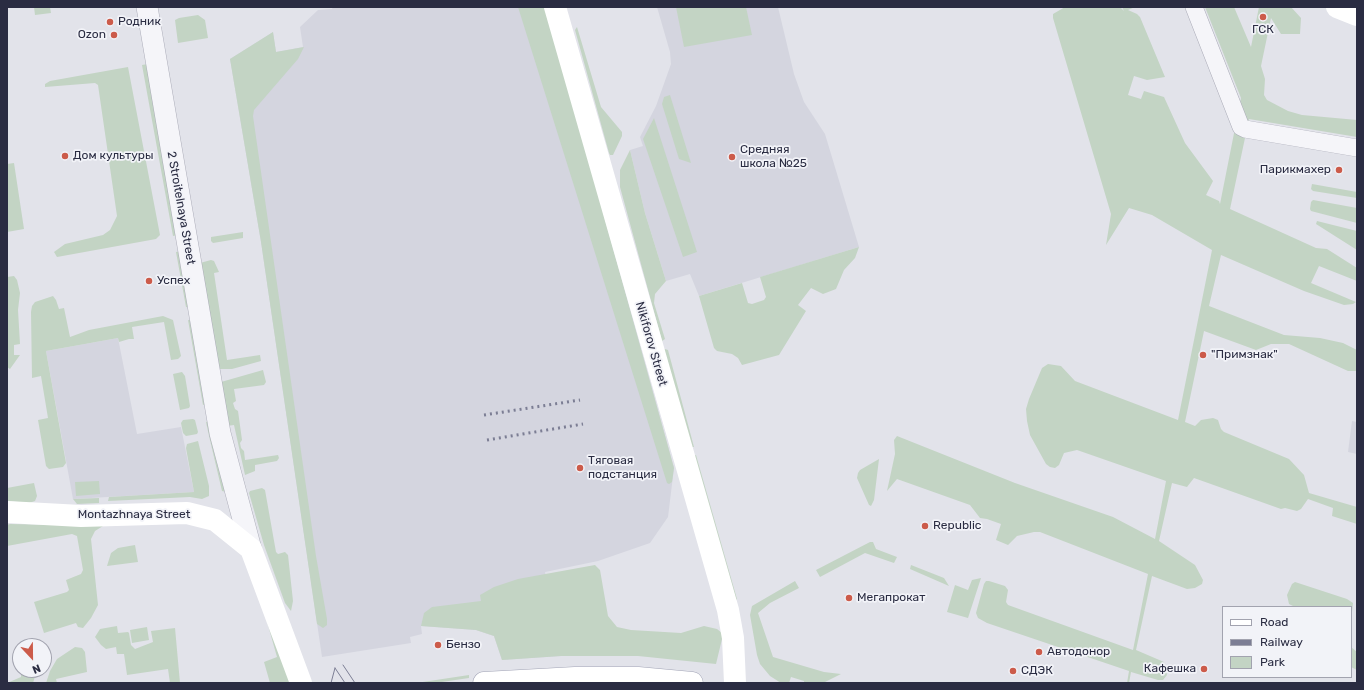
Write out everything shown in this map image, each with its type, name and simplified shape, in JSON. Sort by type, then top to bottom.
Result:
[{"type":"main road","name":"Nikiforov Street","points":[[555,7],[729,613],[733,638],[735,683]]},
{"type":"main road","points":[[1338,7],[1357,15]]},
{"type":"main road","name":"Montazhnaya Street","points":[[7,512],[81,516],[187,513],[215,520],[251,549]]},
{"type":"main road","points":[[251,549],[301,683]]},
{"type":"main road","points":[[484,683],[575,678],[638,678],[692,683]]},
{"type":"street","name":"2 Stroitelnaya Street","points":[[147,7],[220,433],[251,549]]},
{"type":"street","points":[[1194,7],[1241,127],[1245,129],[1357,148]]},
{"type":"shaded area","points":[[333,7],[546,7],[674,468],[668,517],[650,543],[598,561],[545,572],[561,656],[502,660],[494,636],[476,630],[421,626],[422,634],[410,637],[411,643],[322,657],[261,242],[230,59],[273,32],[276,52],[303,47],[300,27],[318,10],[332,9]]},
{"type":"shaded area","name":"Средняя школа №25","points":[[657,7],[778,7],[794,74],[804,102],[825,134],[859,247],[699,296],[690,274],[666,281],[645,213],[630,150],[643,146],[640,137],[656,106],[671,64],[670,52]]},
{"type":"shaded area","points":[[118,338],[137,434],[181,427],[194,492],[73,499],[46,351]]},
{"type":"shaded area","points":[[1352,421],[1357,422],[1357,454],[1348,452]]},
{"type":"green space","points":[[34,7],[50,7],[51,13],[35,15]]},
{"type":"green space","points":[[518,7],[546,7],[674,468],[672,482],[669,484],[667,483]]},
{"type":"green space","points":[[676,7],[746,7],[752,35],[684,47]]},
{"type":"green space","points":[[1065,7],[1120,7],[1124,11],[1122,7],[1135,7],[1128,10],[1140,17],[1165,77],[1147,80],[1134,76],[1128,95],[1141,99],[1144,91],[1164,97],[1185,143],[1213,181],[1206,195],[1219,201],[1220,204],[1241,98],[1205,7],[1234,7],[1251,47],[1259,7],[1291,7],[1301,18],[1300,34],[1281,34],[1271,18],[1261,66],[1265,79],[1264,95],[1267,100],[1288,111],[1302,115],[1357,120],[1357,137],[1249,119],[1230,209],[1316,248],[1327,249],[1357,268],[1357,281],[1319,266],[1311,283],[1356,302],[1353,304],[1344,305],[1304,291],[1221,255],[1209,306],[1284,335],[1320,338],[1343,343],[1357,350],[1357,371],[1348,371],[1289,344],[1271,344],[1256,350],[1204,331],[1185,422],[1195,426],[1201,420],[1213,418],[1218,420],[1221,429],[1224,432],[1289,459],[1304,475],[1309,493],[1357,507],[1357,524],[1332,516],[1333,508],[1308,499],[1301,509],[1297,511],[1285,508],[1281,509],[1194,478],[1187,487],[1172,483],[1159,541],[1195,565],[1203,580],[1202,584],[1195,588],[1187,589],[1152,576],[1136,650],[1164,662],[1167,675],[1163,680],[1158,680],[1131,672],[1129,683],[1127,683],[1129,671],[987,623],[978,618],[976,613],[984,584],[986,581],[989,581],[1005,586],[1008,590],[1006,602],[1008,605],[1133,650],[1148,574],[1040,532],[1017,536],[1008,545],[996,540],[1001,524],[980,518],[970,505],[897,479],[887,491],[895,454],[894,440],[897,436],[1015,483],[1113,517],[1155,539],[1166,481],[1077,450],[1064,453],[1059,465],[1055,468],[1050,467],[1046,464],[1030,435],[1027,421],[1026,409],[1029,399],[1042,368],[1048,364],[1061,366],[1075,381],[1178,420],[1212,250],[1152,215],[1129,208],[1106,245],[1111,214],[1053,18],[1053,14]]},
{"type":"green space","points":[[198,15],[205,20],[208,38],[178,43],[175,20]]},
{"type":"green space","points":[[577,27],[601,107],[622,132],[622,136],[613,155],[610,155],[609,153],[575,30]]},
{"type":"green space","points":[[273,32],[276,52],[304,47],[298,59],[254,110],[253,116],[316,556],[327,619],[327,625],[323,628],[317,624],[261,242],[230,59]]},
{"type":"green space","points":[[148,64],[179,235],[173,236],[142,65]]},
{"type":"green space","points":[[128,67],[160,235],[156,239],[57,257],[54,252],[65,244],[103,235],[110,230],[117,216],[98,85],[95,83],[45,87],[45,84],[50,81]]},
{"type":"green space","points":[[670,95],[691,163],[679,159],[662,104],[664,97]]},
{"type":"green space","points":[[654,118],[697,252],[683,257],[643,139]]},
{"type":"green space","points":[[630,150],[645,213],[666,281],[655,294],[654,303],[665,339],[662,341],[620,187],[620,170]]},
{"type":"green space","points":[[14,163],[24,229],[7,232],[7,164]]},
{"type":"green space","points":[[1312,184],[1357,192],[1357,198],[1313,191],[1311,189]]},
{"type":"green space","points":[[1313,200],[1357,208],[1357,223],[1311,211],[1311,202]]},
{"type":"green space","points":[[1317,221],[1357,231],[1357,250],[1316,224]]},
{"type":"green space","points":[[243,232],[243,238],[213,243],[211,241],[211,237]]},
{"type":"green space","points":[[859,247],[855,258],[844,270],[836,289],[823,294],[811,288],[798,305],[806,311],[779,355],[742,365],[738,358],[732,354],[717,351],[714,348],[699,296],[742,283],[748,303],[752,304],[764,300],[766,297],[760,277]]},
{"type":"green space","points":[[182,251],[191,308],[186,307],[176,252]]},
{"type":"green space","points":[[211,260],[214,261],[219,272],[214,273],[227,360],[260,355],[261,361],[232,369],[218,369],[200,263]]},
{"type":"green space","points":[[14,276],[17,280],[20,293],[18,310],[20,344],[14,345],[14,355],[20,355],[10,369],[7,367],[7,277]]},
{"type":"green space","points":[[53,296],[59,309],[64,308],[70,337],[89,330],[163,316],[173,320],[181,356],[178,359],[171,360],[164,322],[132,327],[134,339],[119,342],[118,338],[46,351],[66,463],[63,467],[49,469],[46,466],[38,420],[48,418],[41,376],[32,378],[31,312],[32,306],[35,302]]},
{"type":"green space","points":[[188,320],[194,321],[209,404],[203,405]]},
{"type":"green space","points":[[665,349],[668,350],[694,447],[691,447],[663,351]]},
{"type":"green space","points":[[263,370],[266,382],[264,385],[234,389],[236,401],[233,403],[235,409],[238,411],[242,440],[240,443],[241,448],[244,451],[245,460],[278,455],[279,458],[277,461],[255,465],[255,471],[245,475],[234,425],[227,426],[221,382]]},
{"type":"green space","points":[[182,372],[185,376],[190,406],[189,408],[180,410],[173,374]]},
{"type":"green space","points":[[183,420],[195,420],[198,432],[197,434],[186,436],[183,433],[181,423]]},
{"type":"green space","points":[[211,420],[226,492],[222,491],[206,422]]},
{"type":"green space","points":[[198,441],[209,486],[209,496],[202,499],[190,497],[108,501],[109,497],[194,492],[186,448],[187,444]]},
{"type":"green space","points":[[696,455],[737,599],[736,600],[694,456]]},
{"type":"green space","points":[[879,459],[874,500],[871,506],[869,505],[857,478],[860,470]]},
{"type":"green space","points":[[99,481],[100,494],[76,496],[75,482]]},
{"type":"green space","points":[[34,483],[37,496],[35,501],[29,503],[7,501],[7,488]]},
{"type":"green space","points":[[262,488],[265,490],[276,552],[278,554],[285,552],[288,555],[293,601],[291,611],[285,603],[264,545],[249,493],[250,491]]},
{"type":"green space","points":[[99,498],[99,503],[77,504],[73,499]]},
{"type":"green space","points":[[7,525],[103,526],[95,531],[91,539],[98,605],[91,618],[83,628],[78,627],[76,623],[44,633],[34,602],[67,592],[69,590],[66,580],[81,574],[83,570],[77,536],[72,534],[7,546]]},
{"type":"green space","points":[[870,542],[873,542],[876,549],[897,557],[894,563],[865,553],[820,577],[816,570]]},
{"type":"green space","points":[[135,545],[138,562],[107,566],[111,553],[118,548]]},
{"type":"green space","points":[[595,565],[600,570],[608,616],[617,627],[631,630],[681,633],[704,626],[717,629],[722,633],[722,639],[716,664],[638,656],[561,656],[502,660],[494,636],[476,630],[421,626],[424,613],[432,607],[481,601],[480,595],[494,587],[518,579]]},
{"type":"green space","points":[[911,565],[944,578],[949,586],[910,569]]},
{"type":"green space","points":[[981,578],[968,618],[947,612],[955,585],[968,590],[972,580]]},
{"type":"green space","points":[[795,581],[799,588],[770,603],[758,613],[773,657],[824,672],[841,674],[823,683],[804,683],[804,681],[791,677],[789,683],[781,683],[770,676],[760,664],[757,655],[750,615],[752,606]]},
{"type":"green space","points":[[1295,582],[1347,599],[1353,603],[1352,612],[1352,606],[1293,606],[1289,604],[1287,595],[1292,584]]},
{"type":"green space","points":[[260,597],[290,683],[270,683],[264,662],[277,657]]},
{"type":"green space","points":[[117,626],[118,633],[129,633],[131,645],[135,649],[153,642],[151,631],[175,628],[180,683],[170,683],[168,669],[127,675],[124,654],[117,654],[116,647],[106,649],[95,637],[100,629]]},
{"type":"green space","points":[[147,627],[149,640],[132,643],[130,630]]},
{"type":"green space","points":[[75,647],[82,648],[85,652],[87,672],[56,679],[57,683],[46,683],[48,678],[52,678],[52,668],[57,659]]},
{"type":"green space","points":[[1352,648],[1357,652],[1357,670],[1352,668]]},
{"type":"green space","points":[[469,675],[469,678],[435,683],[416,683]]},
{"type":"green space","points":[[19,678],[35,678],[33,683],[7,683]]},
{"type":"tram line","points":[[343,665],[355,683]]},
{"type":"tram line","points":[[335,668],[345,683]]},
{"type":"tram line","points":[[331,683],[335,668]]},
{"type":"railway","points":[[484,415],[580,400]]},
{"type":"railway","points":[[487,440],[583,424]]},
{"type":"place","name":"ГСК","points":[[1263,17]]},
{"type":"place","name":"Родник","points":[[110,22]]},
{"type":"place","name":"Ozon","points":[[114,35]]},
{"type":"place","name":"Дом культуры","points":[[65,156]]},
{"type":"place","name":"Средняя школа №25","points":[[732,157]]},
{"type":"place","name":"Парикмахер","points":[[1339,170]]},
{"type":"place","name":"Успех","points":[[149,281]]},
{"type":"place","name":"\"Примзнак\"","points":[[1203,355]]},
{"type":"place","name":"Тяговая подстанция","points":[[580,468]]},
{"type":"place","name":"Republic","points":[[925,526]]},
{"type":"place","name":"Мегапрокат","points":[[849,598]]},
{"type":"place","name":"Бензо","points":[[438,645]]},
{"type":"place","name":"Автодонор","points":[[1039,652]]},
{"type":"place","name":"Кафешка","points":[[1204,669]]},
{"type":"place","name":"СДЭК","points":[[1013,671]]}]
